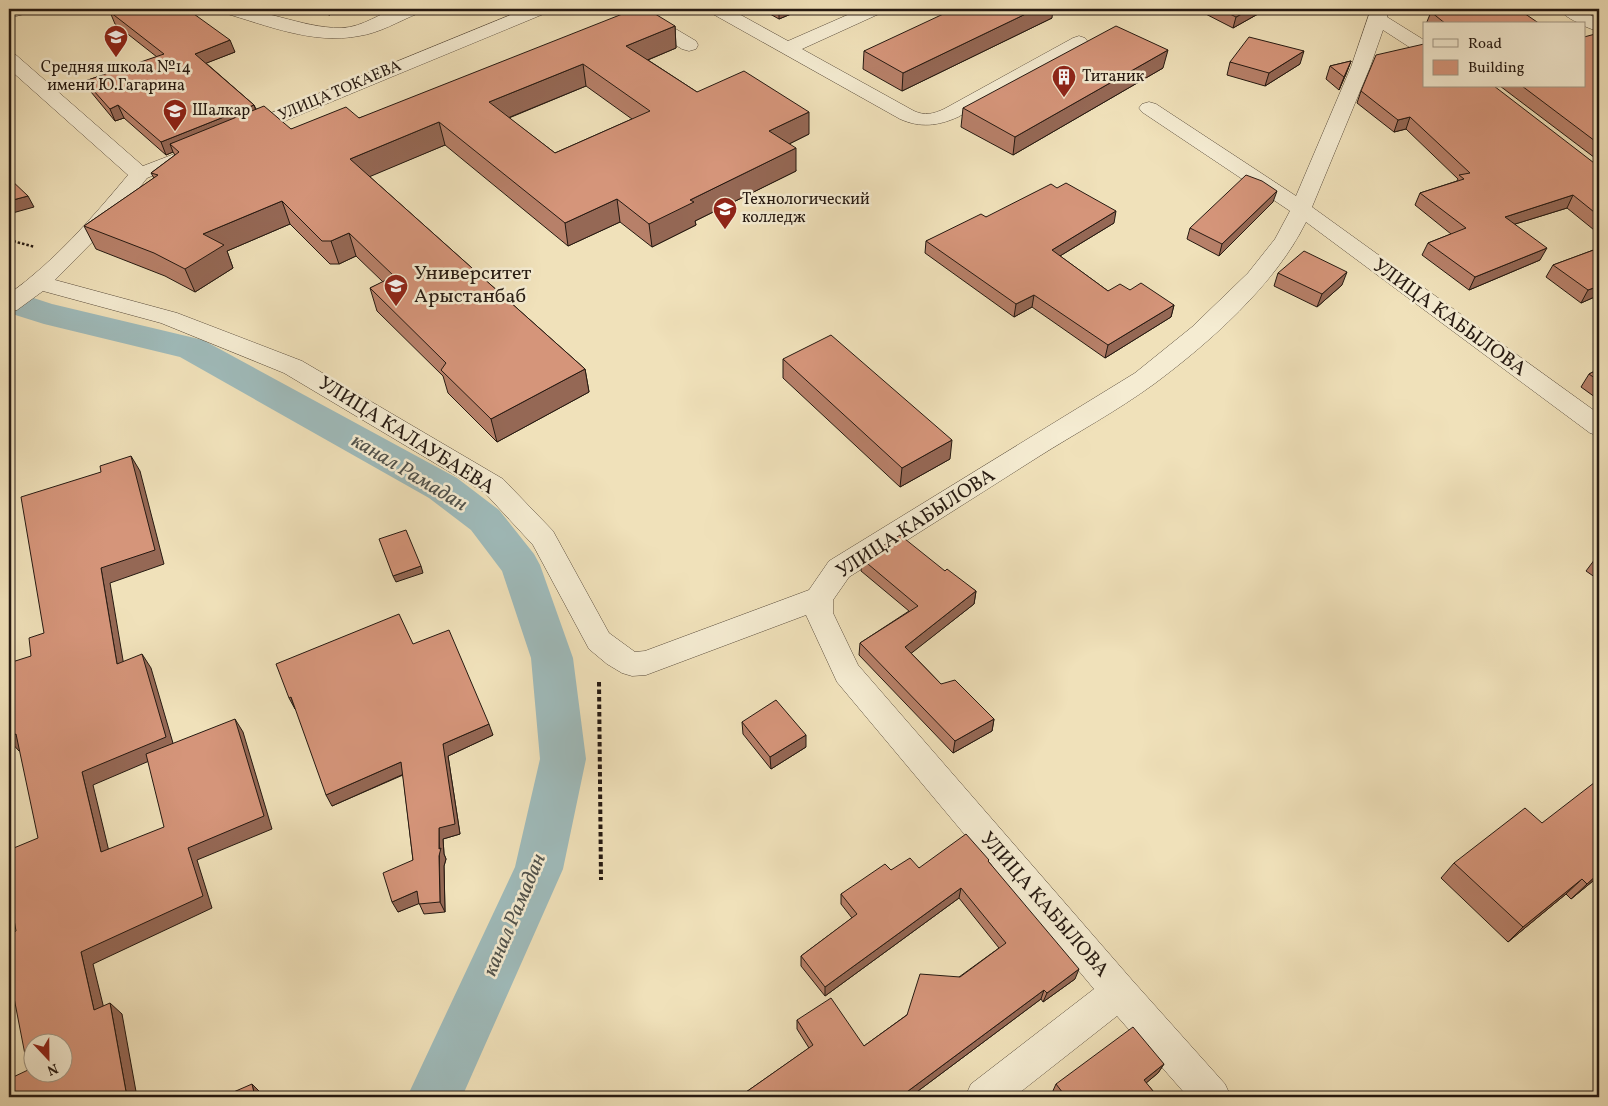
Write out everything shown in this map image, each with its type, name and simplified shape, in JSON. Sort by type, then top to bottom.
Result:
[{"type":"street","points":[[9,13],[22,9]]},
{"type":"street","points":[[230,9],[328,33],[363,29],[413,9]]},
{"type":"street","name":"УЛИЦА ТОКАЕВА","points":[[140,174],[540,9]]},
{"type":"street","points":[[630,9],[689,46]]},
{"type":"street","points":[[717,9],[907,115],[924,121],[934,120],[951,113],[1079,42]]},
{"type":"street","points":[[788,48],[875,9]]},
{"type":"street","points":[[1568,9],[1599,27]]},
{"type":"street","name":"УЛИЦА КАБЫЛОВА","points":[[1212,1097],[1119,992],[847,673],[819,613],[819,598],[839,570],[1144,379],[1182,350],[1254,280],[1285,240],[1360,66],[1379,14],[1423,47]]},
{"type":"street","points":[[9,60],[140,174],[107,214],[38,284],[9,306]]},
{"type":"street","points":[[1149,108],[1300,208]]},
{"type":"street","name":"УЛИЦА КАБЫЛОВА","points":[[1300,208],[1599,427]]},
{"type":"street","name":"УЛИЦА КАЛАУБАЕВА","points":[[38,284],[170,318],[293,367],[494,486],[543,538],[599,641],[616,656],[632,664],[646,663],[819,598]]},
{"type":"street","name":"УЛИЦА КАБЫЛОВА","points":[[984,1097],[1119,992]]},
{"type":"path","points":[[599,641],[601,880]]},
{"type":"building","points":[[119,9],[187,9],[230,40],[195,54],[254,105],[161,142],[118,105],[110,109],[85,81],[164,54],[110,12]]},
{"type":"building","points":[[635,9],[647,9],[675,26],[626,46],[697,92],[744,71],[809,112],[769,131],[796,148],[690,200],[694,202],[649,224],[617,199],[565,223],[439,122],[350,159],[585,369],[491,419],[441,370],[446,363],[370,288],[394,276],[349,233],[331,241],[322,241],[282,201],[203,234],[224,245],[185,269],[154,253],[84,226],[158,175],[151,173],[179,152],[170,144],[264,106],[291,129],[346,107],[359,118]],"holes":[[[583,64],[650,111],[555,153],[489,102]]]},
{"type":"building","points":[[954,9],[1036,9],[903,73],[864,51]]},
{"type":"building","points":[[1220,9],[1251,9],[1236,17]]},
{"type":"building","points":[[1448,9],[1518,9],[1537,22],[1444,22],[1431,12]]},
{"type":"building","name":"Титаник","points":[[1116,26],[1168,50],[1015,137],[963,108]]},
{"type":"building","points":[[1599,33],[1599,144],[1525,88],[1586,88],[1586,36]]},
{"type":"building","points":[[1249,37],[1304,51],[1269,73],[1230,62]]},
{"type":"building","points":[[1423,44],[1423,88],[1497,88],[1599,167],[1599,216],[1573,195],[1505,217],[1547,248],[1475,277],[1428,243],[1466,228],[1420,193],[1464,179],[1459,175],[1470,173],[1410,117],[1398,120],[1361,91],[1376,55]]},
{"type":"building","points":[[1351,61],[1344,77],[1330,66]]},
{"type":"building","points":[[1246,175],[1262,181],[1277,191],[1222,244],[1190,228]]},
{"type":"building","points":[[9,178],[28,196],[9,201]]},
{"type":"building","points":[[1066,183],[1116,211],[1052,250],[1108,291],[1120,284],[1130,290],[1141,283],[1174,305],[1108,345],[1034,295],[1016,304],[926,241],[981,214],[986,217],[1051,184],[1057,188]]},
{"type":"building","points":[[1599,248],[1599,286],[1588,290],[1553,265]]},
{"type":"building","points":[[1304,251],[1347,272],[1322,294],[1278,273]]},
{"type":"building","points":[[831,335],[952,440],[902,468],[783,359]]},
{"type":"building","points":[[1599,369],[1599,381],[1589,374]]},
{"type":"building","points":[[131,456],[155,550],[101,568],[117,664],[142,654],[166,737],[82,772],[101,852],[164,827],[146,754],[235,719],[264,816],[188,848],[203,896],[81,952],[94,1010],[110,1003],[127,1097],[10,1097],[9,1079],[22,1073],[22,1084],[72,1084],[72,1034],[22,1034],[22,1039],[9,972],[9,934],[16,931],[9,891],[9,850],[38,838],[16,734],[9,737],[9,663],[31,656],[29,638],[44,633],[21,497],[101,472],[100,466]]},
{"type":"building","points":[[406,530],[421,566],[393,576],[379,539]]},
{"type":"building","points":[[900,535],[945,571],[947,569],[976,591],[905,647],[941,684],[955,680],[994,719],[955,741],[860,643],[918,606],[862,559]]},
{"type":"building","points":[[399,614],[413,644],[449,630],[489,724],[443,744],[455,824],[439,828],[439,849],[441,848],[439,856],[440,902],[419,904],[417,891],[392,902],[383,873],[413,860],[401,762],[326,795],[291,697],[289,698],[276,664]]},
{"type":"building","points":[[776,700],[806,735],[770,757],[742,722]]},
{"type":"building","points":[[1599,779],[1599,873],[1587,884],[1582,879],[1523,927],[1454,863],[1525,808],[1542,823]]},
{"type":"building","points":[[966,834],[1079,969],[1047,993],[1044,990],[900,1097],[739,1097],[813,1045],[797,1020],[831,998],[864,1046],[907,1015],[920,974],[960,977],[1006,943],[961,888],[825,987],[801,956],[857,914],[841,894],[885,864],[891,870],[910,858],[919,868]]},
{"type":"building","points":[[1133,1027],[1164,1064],[1144,1080],[1158,1097],[1066,1097],[1056,1084]]},
{"type":"building","points":[[252,1084],[255,1097],[222,1097]]},
{"type":"waterway","name":"канал Рамадан","points":[[9,301],[44,313],[191,348],[443,488],[485,520],[520,565],[552,658],[563,759],[539,869],[434,1097]]},
{"type":"place","name":"Средняя школа №14 имени Ю.Гагарина","points":[[116,58]]},
{"type":"place","name":"Титаник","points":[[1064,98]]},
{"type":"place","name":"Шалкар","points":[[175,132]]},
{"type":"place","name":"Технологический колледж","points":[[725,230]]},
{"type":"place","name":"Университет Арыстанбаб","points":[[396,307]]}]
